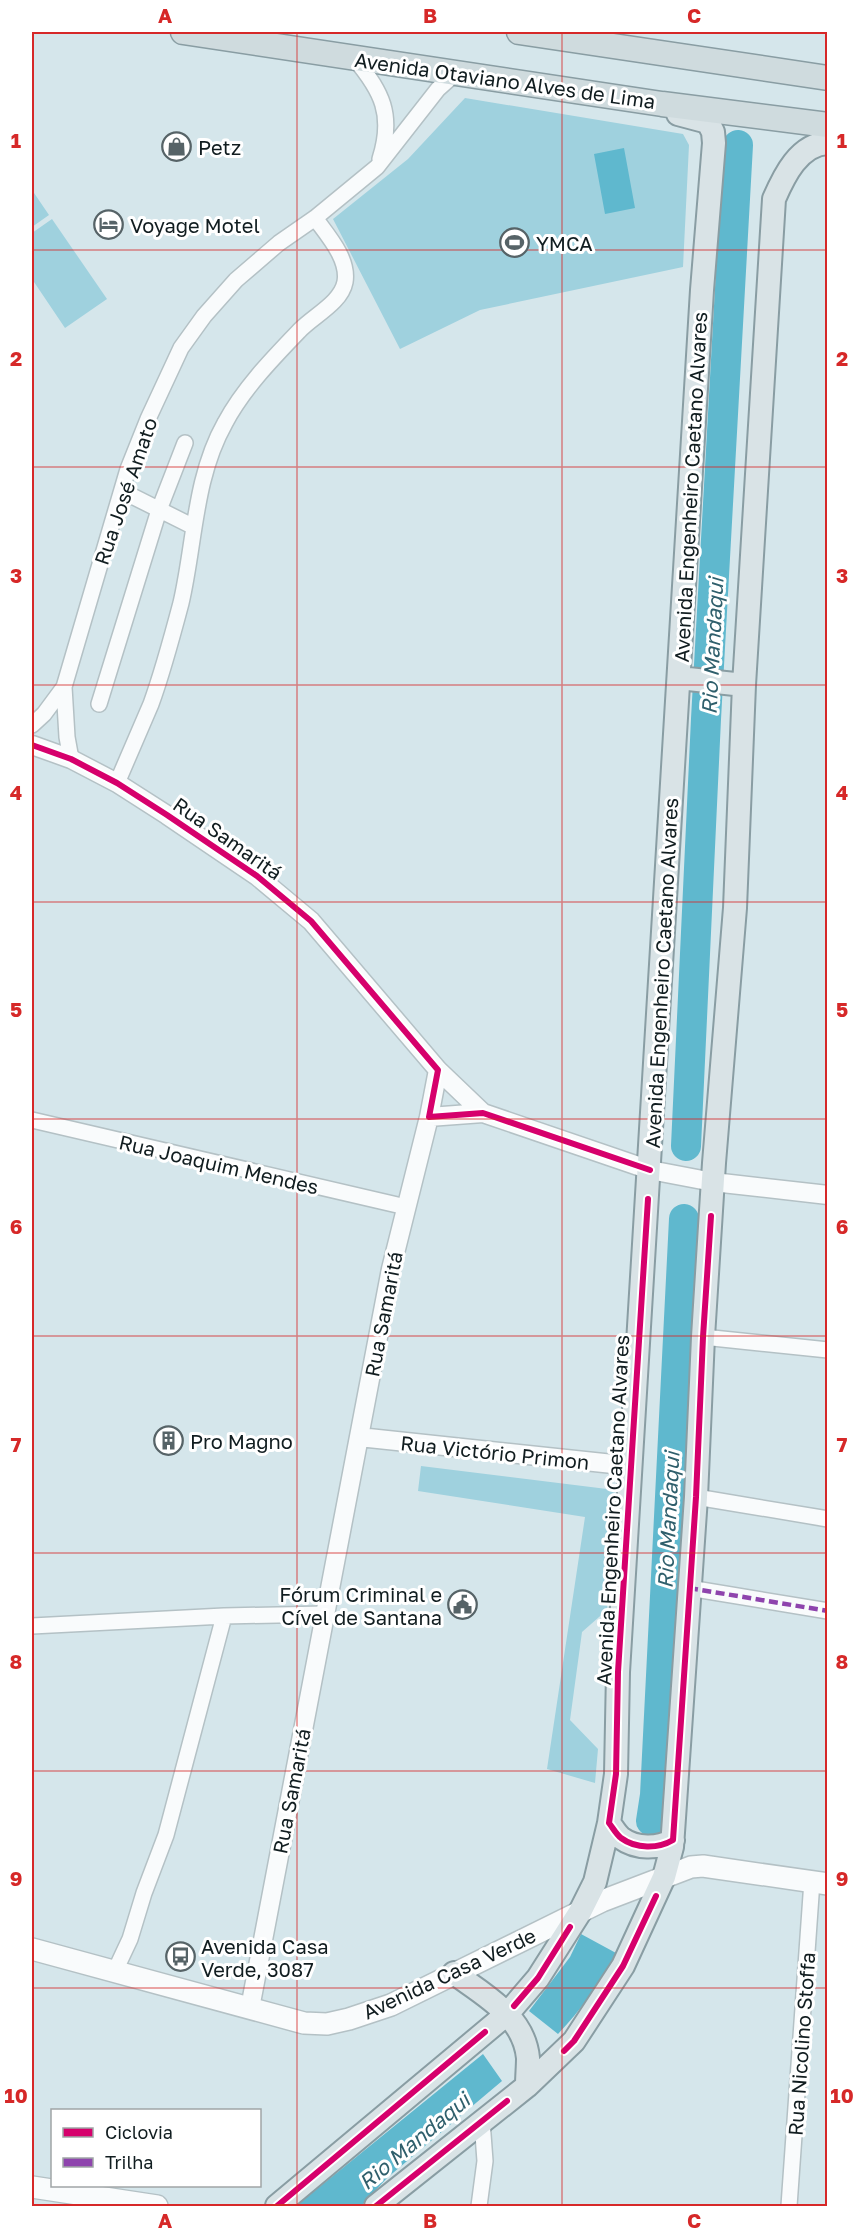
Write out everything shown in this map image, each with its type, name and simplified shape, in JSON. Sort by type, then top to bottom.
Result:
[{"type":"highway","name":"Avenida Otaviano Alves de Lima","points":[[183,32],[662,104],[828,125]]},
{"type":"highway","points":[[519,32],[828,78]]},
{"type":"main road","name":"Avenida Engenheiro Caetano Alvares","points":[[277,2206],[508,2013],[538,1978],[580,1912],[595,1882],[609,1823],[616,1774],[618,1672],[702,301],[714,142],[708,122],[679,114],[662,104]]},
{"type":"main road","points":[[376,2206],[527,2086],[574,2041],[623,1966],[664,1877],[673,1840],[696,1497],[702,1337],[735,908],[744,685],[774,199],[784,177],[801,154],[812,147],[828,142]]},
{"type":"main road","points":[[679,678],[744,685]]},
{"type":"main road","points":[[609,1823],[621,1837],[636,1844],[657,1846],[673,1840]]},
{"type":"main road","name":"Avenida Casa Verde","points":[[32,1949],[304,2023],[327,2024],[391,2005],[602,1901],[691,1867],[703,1866],[820,1882]]},
{"type":"main road","points":[[454,1973],[508,2013],[521,2034],[528,2056],[527,2086]]},
{"type":"main road","points":[[32,2187],[157,2206]]},
{"type":"street","points":[[354,58],[373,80],[382,99],[386,117],[386,135],[377,167]]},
{"type":"street","name":"Rua José Amato","points":[[71,759],[67,737],[64,687],[122,491],[148,419],[181,348],[204,316],[236,280],[279,243],[315,218],[377,167],[438,89],[457,72]]},
{"type":"street","points":[[117,783],[151,703],[167,652],[181,602],[200,491],[213,443],[234,406],[301,329],[341,294],[345,281],[343,263],[334,243],[315,218]]},
{"type":"street","points":[[99,704],[159,510],[185,443]]},
{"type":"street","points":[[122,491],[194,527]]},
{"type":"street","name":"Rua José Amato","points":[[32,725],[44,714],[64,687]]},
{"type":"street","name":"Rua Samaritá","points":[[32,745],[71,759],[117,783],[257,876],[312,921],[438,1070],[429,1117],[391,1269],[250,2008]]},
{"type":"street","points":[[438,1070],[483,1113]]},
{"type":"street","points":[[429,1117],[483,1113],[650,1170],[713,1182],[828,1195]]},
{"type":"street","name":"Rua Joaquim Mendes","points":[[32,1120],[406,1207]]},
{"type":"street","points":[[702,1337],[828,1350]]},
{"type":"street","name":"Rua Victório Primon","points":[[359,1437],[632,1466]]},
{"type":"street","points":[[696,1497],[828,1518]]},
{"type":"street","points":[[689,1588],[828,1611]]},
{"type":"street","points":[[32,1626],[224,1616],[325,1614]]},
{"type":"street","points":[[115,1971],[130,1939],[165,1835],[224,1616]]},
{"type":"street","name":"Rua Nicolino Stoffa","points":[[789,2206],[820,1882]]},
{"type":"street","points":[[479,2206],[485,2161],[482,2121]]},
{"type":"shaded area","name":"YMCA","points":[[465,98],[683,134],[689,145],[683,267],[480,310],[400,349],[333,219],[408,159]]},
{"type":"shaded area","points":[[32,190],[49,215],[32,227]]},
{"type":"shaded area","points":[[52,219],[107,299],[65,328],[32,279],[32,233]]},
{"type":"shaded area","points":[[421,1466],[615,1490],[607,1610],[582,1632],[570,1720],[598,1749],[595,1783],[547,1769],[585,1517],[418,1491]]},
{"type":"water","points":[[624,148],[635,208],[605,214],[594,154]]},
{"type":"water","points":[[581,1934],[616,1953],[590,1995],[558,2034],[529,2011],[570,1957]]},
{"type":"water","points":[[483,2054],[502,2081],[387,2178],[363,2204],[360,2206],[296,2206]]},
{"type":"waterway","name":"Rio Mandaqui","points":[[686,1146],[706,719],[738,145]]},
{"type":"waterway","name":"Rio Mandaqui","points":[[651,1821],[655,1795],[684,1219]]},
{"type":"marked path","points":[[689,1588],[828,1611]]},
{"type":"cycle path","points":[[32,745],[71,759],[117,783],[257,876],[311,921],[438,1070],[429,1117],[483,1113],[650,1170]]},
{"type":"cycle path","points":[[648,1199],[618,1672],[616,1774],[609,1823],[621,1838],[640,1846],[661,1845],[673,1840],[696,1497],[711,1216]]},
{"type":"cycle path","points":[[564,2051],[574,2041],[623,1966],[656,1896]]},
{"type":"cycle path","points":[[514,2006],[538,1978],[570,1927]]},
{"type":"cycle path","points":[[277,2206],[485,2032]]},
{"type":"cycle path","points":[[376,2206],[507,2101]]},
{"type":"place","name":"Petz","points":[[177,147]]},
{"type":"place","name":"Voyage Motel","points":[[109,225]]},
{"type":"place","name":"YMCA","points":[[515,243]]},
{"type":"place","name":"Pro Magno","points":[[169,1441]]},
{"type":"place","name":"Fórum Criminal e Cível de Santana","points":[[463,1605]]},
{"type":"place","name":"Avenida Casa Verde, 3087","points":[[180,1957]]}]
